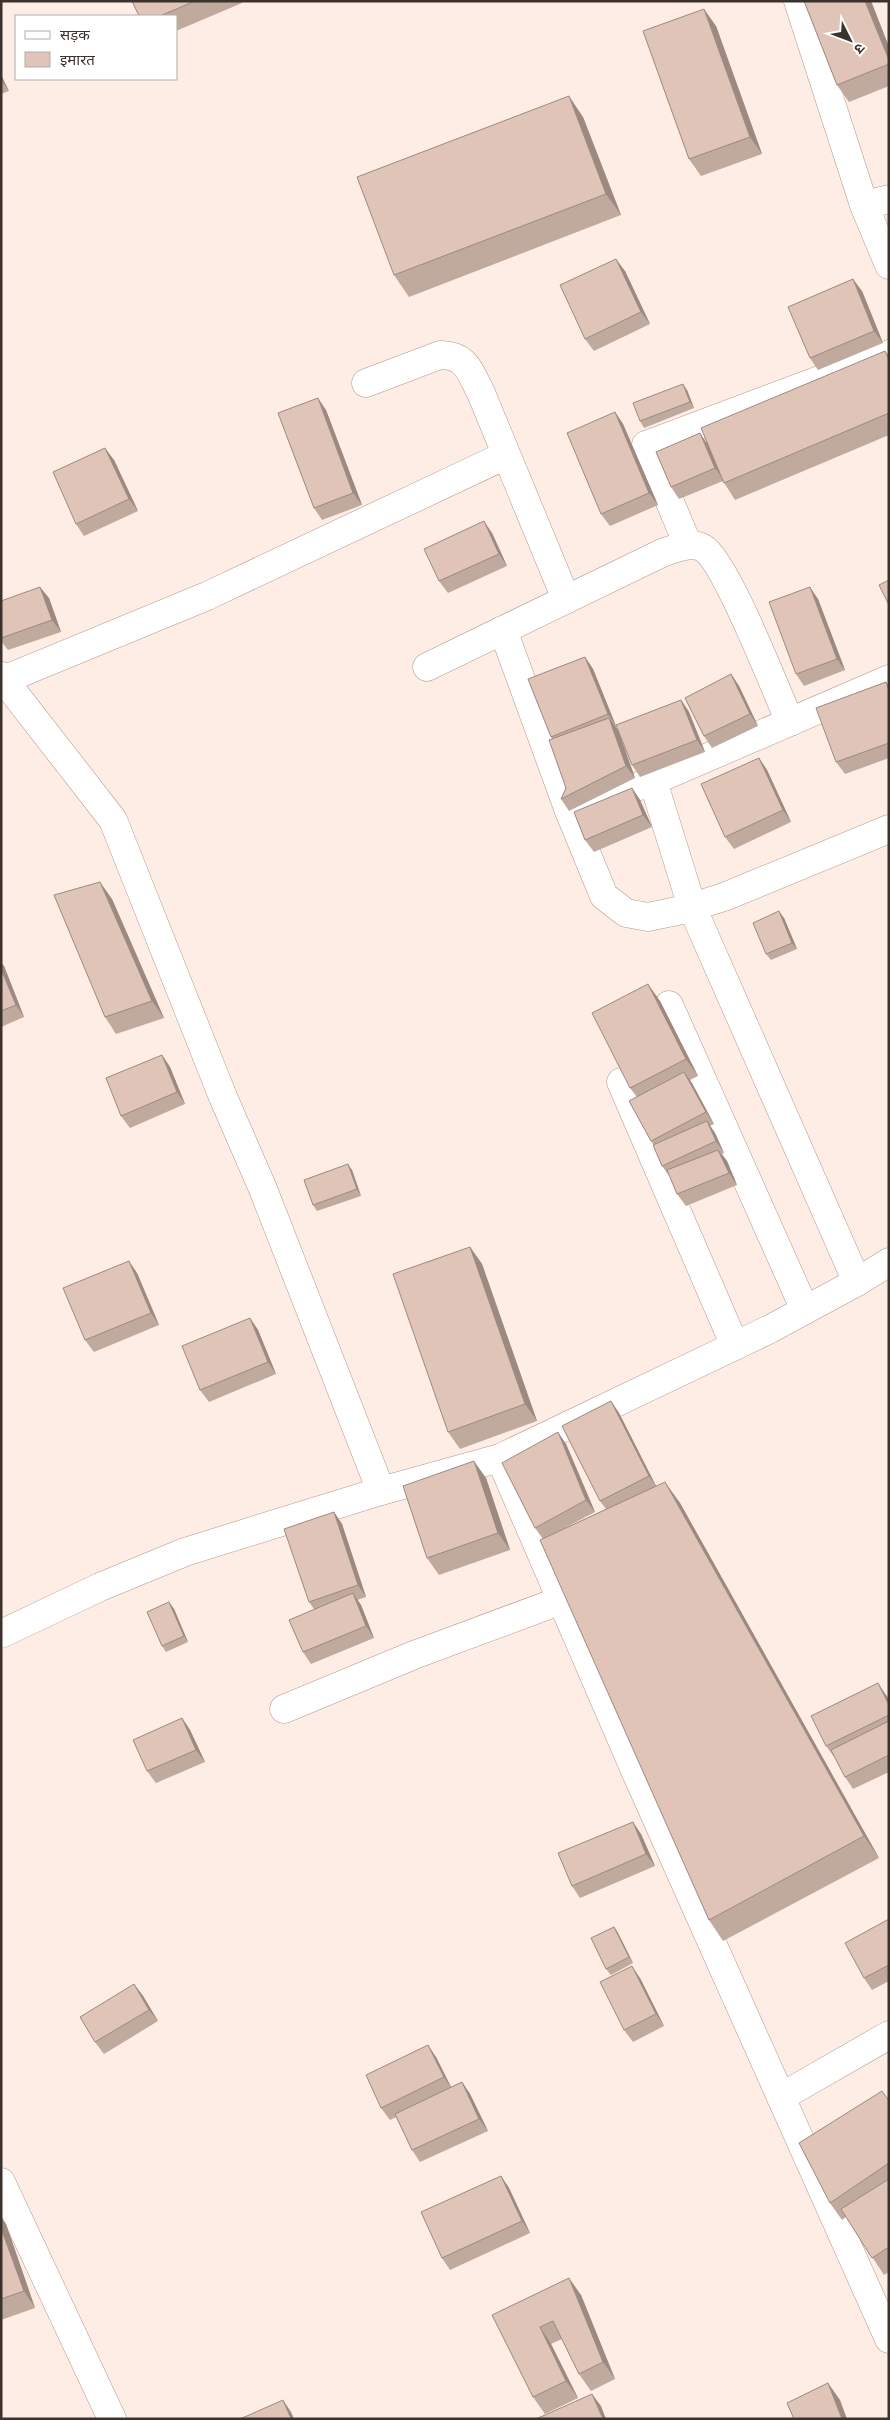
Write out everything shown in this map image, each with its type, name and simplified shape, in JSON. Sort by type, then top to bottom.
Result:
[{"type":"street","points":[[798,1],[876,202],[889,265]]},
{"type":"street","points":[[688,545],[646,444],[889,354]]},
{"type":"street","points":[[366,383],[440,355],[452,355],[460,359],[467,367],[481,393],[566,599]]},
{"type":"street","points":[[381,1491],[263,1189],[223,1097],[113,820],[2,679],[207,596],[506,455]]},
{"type":"street","points":[[427,667],[662,552],[688,545],[702,547],[722,570],[790,722]]},
{"type":"street","points":[[503,630],[569,811],[604,896],[626,913],[648,916],[692,907],[724,897],[889,829]]},
{"type":"street","points":[[569,811],[653,781],[889,679]]},
{"type":"street","points":[[653,781],[692,907],[858,1282]]},
{"type":"street","points":[[669,1005],[806,1310]]},
{"type":"street","points":[[621,1082],[735,1346]]},
{"type":"street","points":[[1,1634],[100,1587],[184,1552],[381,1491],[500,1458],[735,1346],[858,1282],[889,1262]]},
{"type":"street","points":[[500,1458],[889,2339]]},
{"type":"street","points":[[284,1709],[414,1655],[562,1600]]},
{"type":"street","points":[[781,2097],[889,2036]]},
{"type":"street","points":[[1,2182],[112,2419]]},
{"type":"building","points":[[132,1],[195,1],[162,15],[139,15]]},
{"type":"building","points":[[804,1],[865,1],[889,64],[837,85]]},
{"type":"building","points":[[704,9],[750,137],[689,159],[643,31]]},
{"type":"building","points":[[569,96],[606,194],[394,275],[357,177]]},
{"type":"building","points":[[616,259],[641,312],[585,339],[560,285]]},
{"type":"building","points":[[853,279],[874,331],[810,358],[788,307]]},
{"type":"building","points":[[885,351],[889,359],[889,413],[724,483],[701,428]]},
{"type":"building","points":[[683,384],[690,402],[640,421],[633,403]]},
{"type":"building","points":[[318,398],[353,493],[314,508],[278,413]]},
{"type":"building","points":[[615,412],[649,493],[601,514],[567,433]]},
{"type":"building","points":[[700,433],[715,468],[671,487],[656,452]]},
{"type":"building","points":[[105,448],[129,499],[76,524],[53,472]]},
{"type":"building","points":[[484,521],[499,554],[439,581],[424,549]]},
{"type":"building","points":[[889,580],[889,605],[879,585]]},
{"type":"building","points":[[40,587],[52,620],[1,638],[1,601]]},
{"type":"building","points":[[810,587],[837,659],[796,674],[769,602]]},
{"type":"building","points":[[585,657],[608,714],[551,737],[528,679]]},
{"type":"building","points":[[731,674],[750,714],[704,736],[685,698]]},
{"type":"building","points":[[886,682],[889,690],[889,743],[836,762],[816,708]]},
{"type":"building","points":[[681,700],[697,740],[632,765],[616,725]]},
{"type":"building","points":[[609,718],[626,766],[561,799],[566,788],[549,740]]},
{"type":"building","points":[[759,758],[783,810],[725,837],[701,784]]},
{"type":"building","points":[[632,788],[643,815],[585,840],[574,812]]},
{"type":"building","points":[[100,882],[152,1001],[105,1017],[54,895]]},
{"type":"building","points":[[779,911],[792,943],[766,954],[753,923]]},
{"type":"building","points":[[1,969],[16,1005],[1,1011]]},
{"type":"building","points":[[648,984],[686,1059],[630,1088],[592,1013]]},
{"type":"building","points":[[162,1055],[177,1092],[121,1116],[106,1078]]},
{"type":"building","points":[[684,1072],[706,1112],[651,1141],[629,1101]]},
{"type":"building","points":[[707,1121],[716,1141],[662,1166],[653,1145]]},
{"type":"building","points":[[718,1150],[729,1173],[677,1194],[667,1170]]},
{"type":"building","points":[[348,1164],[357,1189],[313,1205],[304,1180]]},
{"type":"building","points":[[470,1247],[525,1404],[448,1432],[393,1274]]},
{"type":"building","points":[[129,1261],[151,1313],[85,1340],[63,1288]]},
{"type":"building","points":[[250,1318],[268,1362],[200,1390],[182,1346]]},
{"type":"building","points":[[611,1401],[649,1476],[600,1501],[562,1426]]},
{"type":"building","points":[[558,1432],[586,1500],[535,1528],[502,1463]]},
{"type":"building","points":[[474,1461],[498,1533],[427,1558],[403,1486]]},
{"type":"building","points":[[665,1482],[864,1836],[709,1920],[540,1540]]},
{"type":"building","points":[[334,1512],[358,1585],[309,1602],[284,1529]]},
{"type":"building","points":[[353,1593],[366,1626],[303,1652],[289,1620]]},
{"type":"building","points":[[169,1602],[184,1636],[162,1646],[147,1612]]},
{"type":"building","points":[[878,1683],[889,1705],[889,1715],[826,1746],[811,1716]]},
{"type":"building","points":[[182,1718],[196,1750],[147,1771],[133,1740]]},
{"type":"building","points":[[889,1721],[889,1755],[845,1777],[831,1750]]},
{"type":"building","points":[[633,1822],[646,1854],[572,1886],[558,1853]]},
{"type":"building","points":[[889,1919],[889,1965],[864,1978],[845,1943]]},
{"type":"building","points":[[614,1927],[629,1957],[606,1969],[591,1938]]},
{"type":"building","points":[[632,1966],[656,2014],[624,2030],[600,1982]]},
{"type":"building","points":[[134,1984],[149,2010],[95,2042],[80,2017]]},
{"type":"building","points":[[428,2045],[444,2077],[381,2108],[366,2075]]},
{"type":"building","points":[[462,2082],[479,2119],[412,2150],[395,2114]]},
{"type":"building","points":[[882,2091],[889,2101],[889,2163],[830,2203],[799,2143]]},
{"type":"building","points":[[501,2176],[522,2221],[442,2258],[421,2212]]},
{"type":"building","points":[[889,2179],[889,2247],[872,2258],[841,2209]]},
{"type":"building","points":[[1,2228],[24,2291],[1,2299]]},
{"type":"building","points":[[569,2278],[603,2362],[579,2374],[553,2321],[540,2327],[566,2381],[533,2397],[492,2315]]},
{"type":"building","points":[[828,2383],[842,2419],[794,2419],[787,2403]]},
{"type":"building","points":[[592,2394],[603,2419],[536,2419]]},
{"type":"building","points":[[283,2400],[291,2419],[240,2419]]}]
